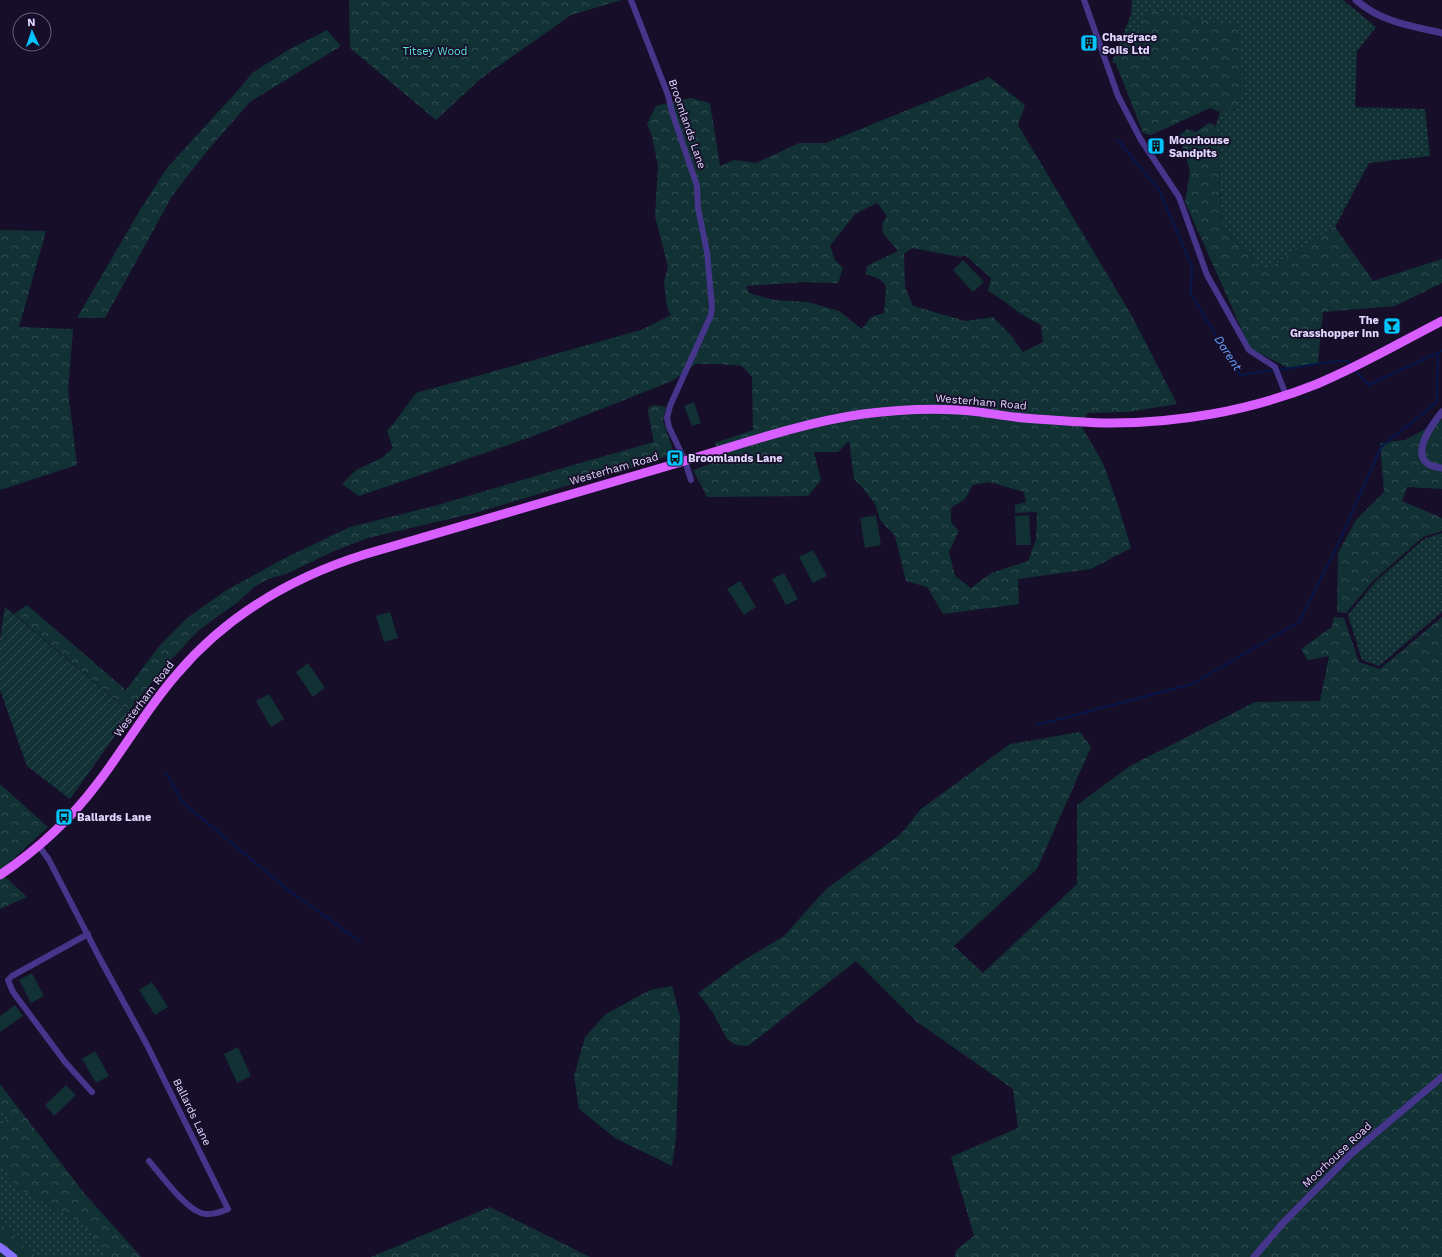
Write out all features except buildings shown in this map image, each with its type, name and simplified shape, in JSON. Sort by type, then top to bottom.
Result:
[{"type":"main road","name":"Westerham Road","points":[[0,875],[39,846],[84,801],[109,769],[152,705],[187,662],[233,620],[272,594],[315,572],[353,558],[685,461],[815,424],[850,416],[924,409],[959,410],[1025,418],[1103,423],[1182,418],[1249,406],[1317,384],[1442,321]]},
{"type":"main road","points":[[0,1247],[13,1257]]},
{"type":"street","name":"Broomlands Lane","points":[[631,0],[668,95],[672,112],[695,179],[697,186],[698,208],[707,252],[712,312],[670,406],[668,418],[669,427],[685,461],[691,480]]},
{"type":"street","points":[[1084,0],[1118,96],[1141,140],[1179,197],[1207,275],[1249,350],[1276,367],[1286,395]]},
{"type":"street","points":[[1356,0],[1368,10],[1381,17],[1442,33]]},
{"type":"street","points":[[1442,412],[1433,422],[1423,444],[1422,452],[1426,463],[1442,468]]},
{"type":"street","name":"Ballards Lane","points":[[39,846],[49,860],[99,957],[151,1052],[228,1209],[218,1213],[202,1214],[176,1193],[149,1161]]},
{"type":"street","points":[[88,934],[12,976],[8,980],[13,992],[65,1062],[92,1092]]},
{"type":"street","name":"Moorhouse Road","points":[[1254,1257],[1282,1224],[1351,1154],[1442,1077]]},
{"type":"green space","name":"Titsey Wood","points":[[349,0],[622,0],[571,15],[479,80],[436,120],[350,48]]},
{"type":"green space","points":[[1132,0],[1343,0],[1376,27],[1357,51],[1355,107],[1425,109],[1430,156],[1369,163],[1335,227],[1264,271],[1222,227],[1217,134],[1215,128],[1220,112],[1240,107],[1150,10],[1116,64],[1112,62],[1131,15]]},
{"type":"green space","points":[[1150,10],[1238,26],[1243,88],[1240,107],[1220,112],[1210,108],[1151,135],[1143,133],[1116,64]]},
{"type":"green space","points":[[327,30],[341,46],[250,102],[207,151],[172,196],[105,318],[77,318],[140,210],[167,168],[252,73],[288,50]]},
{"type":"green space","points":[[989,77],[1025,105],[1018,125],[1132,316],[1177,404],[1128,412],[1088,413],[1080,424],[1103,463],[1131,548],[1091,569],[1018,579],[1019,604],[943,614],[927,587],[906,581],[895,536],[880,520],[875,504],[854,479],[849,441],[838,452],[814,452],[821,480],[808,496],[707,497],[693,470],[721,460],[715,443],[753,430],[752,377],[742,366],[720,364],[696,364],[672,381],[531,437],[359,496],[342,484],[356,470],[382,458],[393,448],[387,431],[416,393],[641,330],[671,315],[667,308],[664,281],[668,267],[655,216],[658,166],[652,136],[647,124],[656,106],[690,98],[710,103],[720,166],[734,160],[756,163],[799,143],[826,143]],"holes":[[[877,203],[887,216],[882,224],[883,233],[898,251],[867,266],[866,274],[879,279],[885,284],[886,288],[884,313],[871,317],[862,329],[839,311],[808,302],[774,300],[749,293],[746,286],[803,282],[838,283],[843,268],[835,260],[830,246],[855,214]],[[912,248],[960,257],[965,255],[991,278],[988,291],[1021,314],[1041,325],[1043,342],[1023,352],[1009,333],[993,317],[966,321],[913,306],[905,287],[904,254]],[[989,482],[1024,492],[1026,502],[1015,505],[1015,513],[1037,512],[1036,540],[1028,561],[991,573],[971,588],[955,576],[949,552],[959,531],[951,522],[951,508],[965,499],[973,485]]]},
{"type":"green space","points":[[1209,123],[1214,124],[1217,134],[1222,227],[1264,271],[1335,227],[1373,281],[1442,259],[1442,283],[1395,306],[1323,312],[1318,363],[1288,368],[1250,348],[1185,202],[1190,171],[1180,135],[1187,129],[1196,132]]},
{"type":"green space","points":[[0,230],[46,231],[19,327],[73,329],[68,390],[77,465],[0,490]]},
{"type":"green space","points":[[963,260],[984,282],[973,292],[953,270]]},
{"type":"green space","points":[[694,402],[701,423],[692,426],[684,406]]},
{"type":"green space","points":[[654,405],[666,407],[663,420],[674,453],[647,464],[475,513],[368,538],[334,551],[286,574],[268,579],[254,587],[238,602],[199,630],[163,668],[129,711],[14,614],[27,605],[126,690],[161,644],[187,618],[225,591],[283,559],[350,527],[438,505],[654,442],[648,412],[649,407]]},
{"type":"green space","points":[[1442,420],[1442,489],[1407,487],[1402,501],[1442,518],[1442,531],[1423,537],[1373,581],[1346,613],[1337,612],[1338,553],[1356,520],[1384,492],[1380,443],[1405,440]]},
{"type":"green space","points":[[876,515],[881,545],[865,548],[860,518]]},
{"type":"green space","points":[[1029,515],[1031,545],[1016,545],[1015,516]]},
{"type":"green space","points":[[1442,533],[1442,612],[1379,666],[1362,660],[1348,615],[1375,582],[1424,539]]},
{"type":"green space","points":[[813,550],[827,576],[813,583],[799,557]]},
{"type":"green space","points":[[784,573],[798,599],[786,605],[772,579]]},
{"type":"green space","points":[[740,581],[756,607],[744,615],[727,589]]},
{"type":"green space","points":[[5,607],[131,713],[70,799],[27,766],[0,690],[0,639]]},
{"type":"green space","points":[[390,612],[398,638],[384,642],[376,616]]},
{"type":"green space","points":[[1334,617],[1344,618],[1359,662],[1380,669],[1442,617],[1442,1257],[955,1257],[956,1250],[974,1236],[951,1157],[1018,1128],[1013,1089],[917,1022],[856,961],[748,1046],[736,1045],[727,1039],[713,1013],[698,993],[741,962],[784,936],[826,889],[901,834],[921,809],[1010,744],[1080,732],[1091,747],[1037,869],[954,946],[983,973],[1077,884],[1077,805],[1130,766],[1255,702],[1320,701],[1329,656],[1308,660],[1301,649],[1332,627]]},
{"type":"green space","points":[[308,663],[325,688],[313,697],[296,672]]},
{"type":"green space","points":[[269,694],[284,719],[271,727],[256,701]]},
{"type":"green space","points":[[0,784],[48,827],[0,871]]},
{"type":"green space","points":[[0,872],[27,897],[0,909]]},
{"type":"green space","points":[[32,973],[44,996],[31,1003],[19,980]]},
{"type":"green space","points":[[152,982],[168,1007],[155,1015],[139,990]]},
{"type":"green space","points":[[672,986],[680,1017],[676,1138],[672,1166],[615,1138],[579,1109],[574,1076],[585,1037],[606,1014],[650,990]]},
{"type":"green space","points":[[15,1005],[23,1016],[0,1032],[0,1016]]},
{"type":"green space","points":[[238,1047],[251,1076],[237,1083],[224,1054]]},
{"type":"green space","points":[[95,1051],[109,1076],[96,1083],[82,1059]]},
{"type":"green space","points":[[0,1084],[84,1193],[141,1257],[111,1257],[83,1224],[18,1188],[0,1165],[0,1132],[9,1117],[0,1108]]},
{"type":"green space","points":[[66,1085],[76,1095],[54,1116],[45,1105]]},
{"type":"green space","points":[[0,1108],[9,1117],[0,1132]]},
{"type":"green space","points":[[0,1165],[18,1188],[83,1224],[111,1257],[36,1257],[0,1222]]},
{"type":"green space","points":[[490,1207],[590,1257],[371,1257]]},
{"type":"green space","points":[[0,1222],[36,1257],[0,1257]]},
{"type":"waterway","name":"Darent","points":[[1118,140],[1159,190],[1192,267],[1191,294],[1240,375],[1346,360],[1352,366]]},
{"type":"waterway","name":"Darent","points":[[1354,369],[1368,385],[1442,351]]},
{"type":"waterway","points":[[1037,725],[1192,684],[1299,622],[1334,553],[1381,447],[1437,402],[1438,353]]},
{"type":"waterway","points":[[166,772],[183,803],[291,892],[361,942]]},
{"type":"place","name":"Chargrace Soils Ltd","points":[[1089,43]]},
{"type":"place","name":"Moorhouse Sandpits","points":[[1156,146]]},
{"type":"place","name":"The Grasshopper Inn","points":[[1392,326]]},
{"type":"place","name":"Broomlands Lane","points":[[675,458]]},
{"type":"place","name":"Ballards Lane","points":[[64,817]]}]
